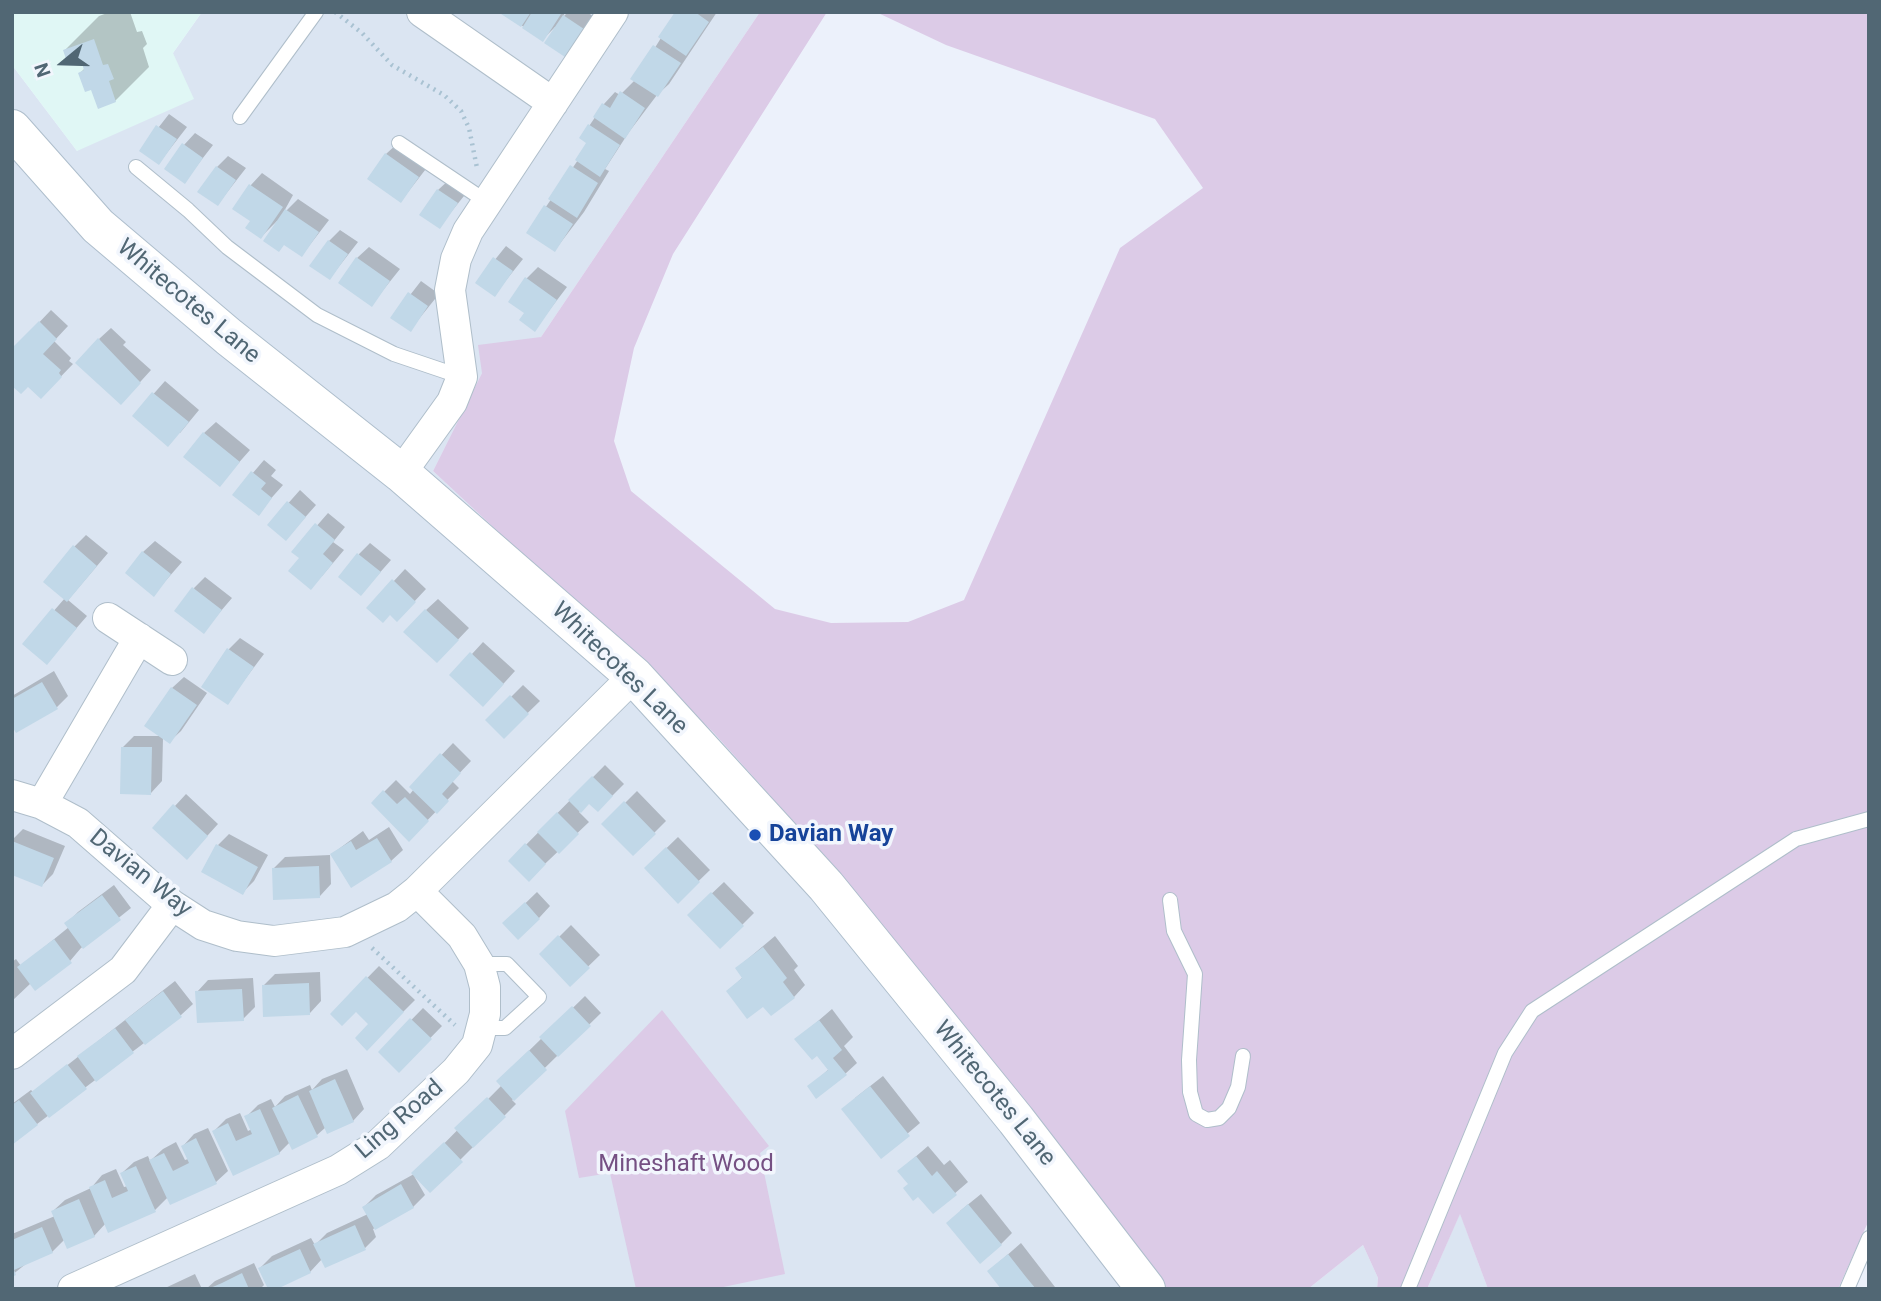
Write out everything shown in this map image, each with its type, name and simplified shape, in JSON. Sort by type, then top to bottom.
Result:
[{"type":"street","points":[[422,12],[553,103]]},
{"type":"street","points":[[401,473],[452,401],[462,377],[450,290],[456,259],[468,231],[613,12]]},
{"type":"street","name":"Whitecotes Lane","points":[[12,129],[98,226],[229,337],[401,473],[634,676],[827,886],[1016,1120],[1146,1289]]},
{"type":"street","points":[[108,618],[172,660]]},
{"type":"street","points":[[42,804],[139,638]]},
{"type":"street","name":"Davian Way","points":[[12,795],[42,804],[78,823],[172,905],[203,925],[237,936],[274,941],[312,939],[351,930],[397,907],[417,891],[634,676]]},
{"type":"street","points":[[417,891],[462,936],[479,964],[485,987],[480,1036]]},
{"type":"street","points":[[12,1054],[123,970],[172,905]]},
{"type":"street","name":"Ling Road","points":[[73,1289],[338,1170],[378,1145],[456,1071],[480,1036]]},
{"type":"lane","points":[[240,117],[316,12]]},
{"type":"lane","points":[[399,143],[492,195]]},
{"type":"lane","points":[[136,167],[227,247],[317,315],[394,354],[462,377]]},
{"type":"lane","points":[[1408,1289],[1505,1053],[1532,1011],[1796,839],[1869,819]]},
{"type":"lane","points":[[1170,900],[1174,931],[1195,974],[1189,1068],[1190,1092],[1196,1114],[1207,1119],[1219,1118],[1229,1108],[1238,1087],[1243,1056]]},
{"type":"lane","points":[[479,964],[507,964],[539,997],[505,1028],[480,1036]]},
{"type":"lane","points":[[1847,1289],[1869,1238]]},
{"type":"path","points":[[335,12],[362,33],[392,65],[444,95],[461,111],[469,128],[477,170],[492,195]]},
{"type":"path","points":[[351,930],[480,1036]]},
{"type":"shaded area","points":[[12,12],[202,12],[173,53],[194,99],[77,151],[12,65]]},
{"type":"shaded area","points":[[202,12],[760,12],[541,337],[482,373],[433,471],[713,732],[835,868],[1166,1289],[12,1289],[12,65],[77,151],[173,53]]},
{"type":"shaded area","points":[[1460,1213],[1488,1289],[1427,1289]]},
{"type":"shaded area","points":[[1363,1245],[1378,1278],[1377,1289],[1308,1289]]},
{"type":"green space","points":[[760,12],[827,12],[673,254],[634,348],[614,441],[631,491],[775,609],[831,623],[908,622],[964,600],[1120,248],[1203,188],[1155,119],[946,45],[876,12],[1869,12],[1869,1220],[1838,1289],[1488,1289],[1460,1214],[1427,1289],[1377,1289],[1378,1278],[1363,1245],[1308,1289],[1166,1289],[835,868],[713,732],[433,471],[482,373],[478,345],[541,337]]},
{"type":"green space","name":"Mineshaft Wood","points":[[662,1010],[769,1146],[760,1153],[785,1274],[714,1289],[636,1289],[610,1173],[579,1178],[565,1111]]},
{"type":"building","points":[[498,12],[531,12],[521,27]]},
{"type":"building","points":[[532,12],[561,14],[543,42],[522,28]]},
{"type":"building","points":[[675,12],[695,12],[709,22],[686,56],[658,37]]},
{"type":"building","points":[[563,15],[584,29],[565,57],[544,43]]},
{"type":"building","points":[[94,39],[103,65],[108,64],[114,79],[109,81],[116,102],[98,109],[91,90],[85,92],[78,73],[84,70],[81,60],[68,65],[63,50]]},
{"type":"building","points":[[653,45],[681,63],[658,97],[630,79]]},
{"type":"building","points":[[620,91],[645,108],[625,139],[593,117],[602,103],[610,108]]},
{"type":"building","points":[[588,124],[620,145],[600,177],[575,160],[586,143],[579,138]]},
{"type":"building","points":[[156,125],[177,139],[159,165],[139,151]]},
{"type":"building","points":[[182,143],[203,158],[185,184],[164,169]]},
{"type":"building","points":[[385,153],[419,177],[401,203],[367,179]]},
{"type":"building","points":[[570,165],[598,183],[577,218],[548,199]]},
{"type":"building","points":[[216,166],[236,180],[218,206],[197,192]]},
{"type":"building","points":[[249,184],[283,207],[261,239],[245,228],[250,221],[232,209]]},
{"type":"building","points":[[437,189],[458,203],[440,229],[419,215]]},
{"type":"building","points":[[544,205],[573,224],[555,252],[526,233]]},
{"type":"building","points":[[285,209],[319,232],[302,257],[284,245],[279,252],[263,241]]},
{"type":"building","points":[[328,240],[348,254],[330,280],[309,266]]},
{"type":"building","points":[[356,257],[390,281],[372,307],[338,283]]},
{"type":"building","points":[[493,257],[513,271],[495,297],[475,283]]},
{"type":"building","points":[[525,277],[557,300],[535,332],[519,320],[524,313],[508,302]]},
{"type":"building","points":[[408,292],[428,306],[411,332],[390,318]]},
{"type":"building","points":[[39,321],[57,339],[43,354],[61,370],[59,373],[62,377],[41,399],[28,387],[21,394],[12,386],[12,348]]},
{"type":"building","points":[[98,338],[141,383],[121,405],[75,363]]},
{"type":"building","points":[[152,392],[189,422],[168,447],[132,416]]},
{"type":"building","points":[[203,432],[240,462],[220,487],[183,457]]},
{"type":"building","points":[[251,471],[266,483],[261,489],[272,498],[259,516],[232,495]]},
{"type":"building","points":[[287,501],[306,517],[286,541],[267,525]]},
{"type":"building","points":[[315,523],[335,540],[323,554],[333,563],[311,590],[288,571],[299,558],[291,552]]},
{"type":"building","points":[[73,545],[97,566],[67,602],[43,582]]},
{"type":"building","points":[[142,551],[171,574],[154,597],[125,573]]},
{"type":"building","points":[[357,553],[381,572],[361,596],[338,577]]},
{"type":"building","points":[[392,579],[416,602],[397,622],[390,615],[383,623],[366,608]]},
{"type":"building","points":[[192,587],[222,610],[204,634],[174,611]]},
{"type":"building","points":[[52,608],[77,628],[47,665],[22,644]]},
{"type":"building","points":[[425,609],[459,640],[437,663],[403,632]]},
{"type":"building","points":[[227,648],[254,667],[228,705],[201,687]]},
{"type":"building","points":[[470,652],[504,684],[483,707],[449,675]]},
{"type":"building","points":[[42,682],[58,709],[16,733],[12,726],[12,699]]},
{"type":"building","points":[[171,687],[197,705],[170,744],[144,726]]},
{"type":"building","points":[[510,695],[529,714],[504,739],[485,720]]},
{"type":"building","points":[[121,747],[152,747],[151,795],[120,794]]},
{"type":"building","points":[[440,753],[461,773],[442,794],[449,801],[437,814],[409,787]]},
{"type":"building","points":[[592,776],[613,796],[598,812],[589,804],[581,813],[568,800]]},
{"type":"building","points":[[383,790],[397,804],[405,797],[429,821],[409,842],[371,803]]},
{"type":"building","points":[[624,801],[656,834],[633,856],[601,824]]},
{"type":"building","points":[[173,804],[208,836],[187,860],[152,828]]},
{"type":"building","points":[[557,812],[579,834],[559,854],[537,832]]},
{"type":"building","points":[[377,838],[392,862],[351,888],[330,854],[351,841],[356,850]]},
{"type":"building","points":[[12,841],[54,858],[42,887],[12,875]]},
{"type":"building","points":[[525,843],[546,864],[529,882],[508,861]]},
{"type":"building","points":[[216,844],[258,867],[243,895],[201,872]]},
{"type":"building","points":[[666,847],[700,882],[678,904],[644,868]]},
{"type":"building","points":[[319,866],[320,898],[273,900],[272,868]]},
{"type":"building","points":[[711,892],[744,926],[720,949],[687,915]]},
{"type":"building","points":[[102,895],[121,920],[83,949],[64,923]]},
{"type":"building","points":[[525,902],[540,919],[518,940],[502,923]]},
{"type":"building","points":[[558,935],[590,968],[570,987],[539,954]]},
{"type":"building","points":[[54,939],[72,963],[35,991],[17,967]]},
{"type":"building","points":[[763,947],[787,978],[783,982],[795,998],[771,1016],[763,1007],[747,1019],[726,991],[742,978],[735,968]]},
{"type":"building","points":[[366,976],[404,1012],[367,1051],[355,1038],[368,1024],[356,1012],[342,1026],[330,1014]]},
{"type":"building","points":[[309,983],[310,1015],[263,1017],[262,985]]},
{"type":"building","points":[[242,989],[244,1021],[197,1023],[195,991]]},
{"type":"building","points":[[163,991],[182,1017],[145,1045],[125,1020]]},
{"type":"building","points":[[572,1006],[591,1026],[558,1057],[539,1037]]},
{"type":"building","points":[[410,1018],[432,1039],[399,1073],[378,1052]]},
{"type":"building","points":[[819,1020],[842,1050],[833,1058],[847,1075],[816,1099],[807,1086],[828,1070],[817,1056],[812,1060],[794,1039]]},
{"type":"building","points":[[115,1028],[134,1053],[96,1082],[77,1056]]},
{"type":"building","points":[[529,1050],[547,1070],[514,1101],[496,1081]]},
{"type":"building","points":[[67,1064],[87,1089],[49,1118],[30,1093]]},
{"type":"building","points":[[335,1079],[354,1122],[327,1134],[309,1091]]},
{"type":"building","points":[[870,1086],[910,1136],[881,1159],[841,1109]]},
{"type":"building","points":[[298,1095],[318,1137],[292,1150],[272,1108]]},
{"type":"building","points":[[487,1097],[506,1117],[473,1148],[454,1128]]},
{"type":"building","points":[[19,1100],[38,1125],[12,1145],[12,1105]]},
{"type":"building","points":[[260,1109],[280,1154],[233,1176],[212,1131],[228,1123],[236,1141],[252,1134],[244,1116]]},
{"type":"building","points":[[196,1138],[217,1184],[170,1205],[149,1160],[164,1153],[173,1171],[189,1163],[181,1146]]},
{"type":"building","points":[[444,1142],[463,1162],[430,1193],[411,1173]]},
{"type":"building","points":[[916,1156],[932,1176],[937,1171],[957,1195],[933,1214],[918,1197],[913,1201],[903,1188],[908,1184],[897,1171]]},
{"type":"building","points":[[136,1166],[156,1212],[108,1233],[89,1187],[105,1180],[112,1198],[128,1191],[120,1173]]},
{"type":"building","points":[[401,1184],[414,1208],[375,1230],[362,1207]]},
{"type":"building","points":[[79,1199],[95,1237],[67,1249],[51,1211]]},
{"type":"building","points":[[968,1204],[1002,1245],[980,1264],[946,1223]]},
{"type":"building","points":[[355,1225],[366,1250],[325,1268],[313,1244]]},
{"type":"building","points":[[42,1227],[53,1253],[14,1270],[16,1275],[12,1277],[12,1240]]},
{"type":"building","points":[[300,1249],[311,1273],[277,1289],[268,1289],[258,1268]]},
{"type":"building","points":[[1008,1254],[1036,1289],[1001,1289],[987,1271]]},
{"type":"building","points":[[242,1273],[249,1289],[208,1289],[222,1283]]},
{"type":"place","name":"Davian Way","points":[[755,835]]}]
